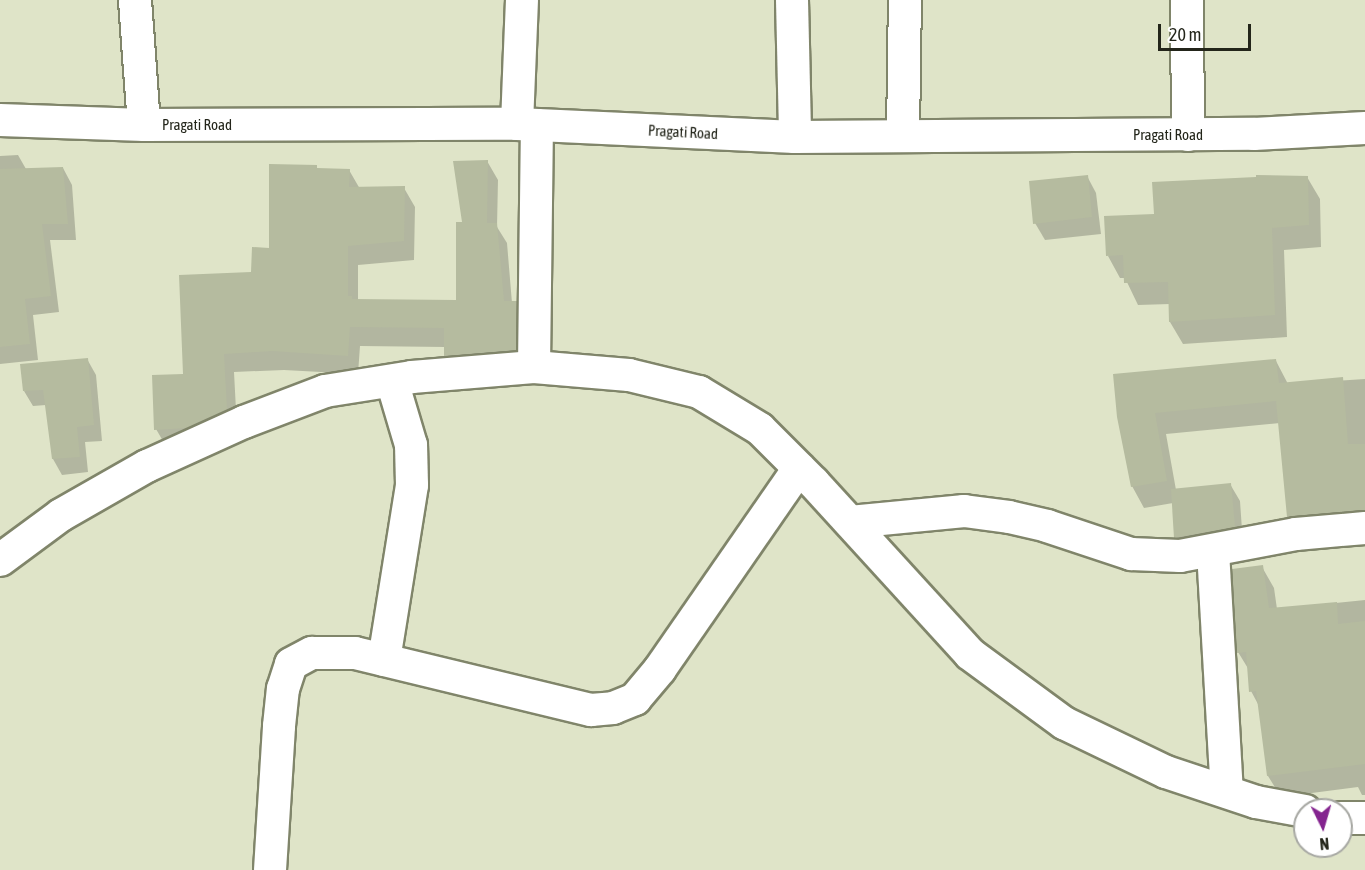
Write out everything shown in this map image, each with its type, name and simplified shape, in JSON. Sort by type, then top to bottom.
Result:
[{"type":"street","points":[[135,0],[144,125]]},
{"type":"street","points":[[522,0],[534,367]]},
{"type":"street","points":[[792,0],[795,137]]},
{"type":"street","points":[[903,136],[905,0]]},
{"type":"street","points":[[1187,0],[1188,135]]},
{"type":"street","name":"Pragati Road","points":[[0,120],[144,125],[527,124],[795,137],[1254,134],[1365,128]]},
{"type":"street","points":[[0,560],[61,515],[169,456],[244,422],[325,391],[392,381],[534,367],[629,375],[699,392],[760,429],[850,522],[970,654],[1064,723],[1166,772],[1256,802],[1293,809]]},
{"type":"street","points":[[384,660],[412,485],[411,445],[392,381]]},
{"type":"street","points":[[270,870],[279,726],[283,689],[291,664],[312,653],[355,653],[591,710],[613,708],[635,699],[660,669],[799,468]]},
{"type":"street","points":[[850,522],[964,511],[1009,517],[1047,526],[1131,554],[1180,556],[1296,534],[1365,528]]},
{"type":"street","points":[[1213,551],[1227,792]]},
{"type":"building","points":[[488,160],[487,223],[497,223],[504,301],[517,301],[516,350],[444,356],[444,328],[350,327],[348,356],[272,351],[224,354],[227,410],[187,428],[154,430],[152,375],[183,374],[179,275],[251,272],[252,247],[269,248],[269,164],[317,165],[317,168],[350,169],[349,187],[405,186],[404,241],[348,246],[348,296],[352,296],[352,299],[456,300],[456,222],[462,222],[453,161]]},
{"type":"building","points":[[63,167],[68,224],[42,224],[51,296],[25,299],[30,344],[0,347],[0,169]]},
{"type":"building","points":[[1088,175],[1092,217],[1033,224],[1029,181]]},
{"type":"building","points":[[1256,175],[1308,176],[1309,225],[1272,228],[1275,315],[1169,322],[1168,282],[1124,283],[1123,255],[1106,256],[1104,216],[1154,214],[1152,182],[1256,177]]},
{"type":"building","points":[[88,358],[94,425],[77,427],[80,457],[52,459],[43,390],[23,391],[20,364]]},
{"type":"building","points":[[1276,359],[1279,383],[1343,377],[1348,444],[1365,444],[1365,510],[1287,517],[1276,401],[1155,413],[1167,481],[1131,487],[1117,417],[1113,374]]},
{"type":"building","points":[[1231,483],[1235,527],[1174,538],[1171,489]]},
{"type":"building","points":[[1263,565],[1269,608],[1337,602],[1338,624],[1365,621],[1365,764],[1267,776],[1256,691],[1249,692],[1246,652],[1237,653],[1232,569]]}]
